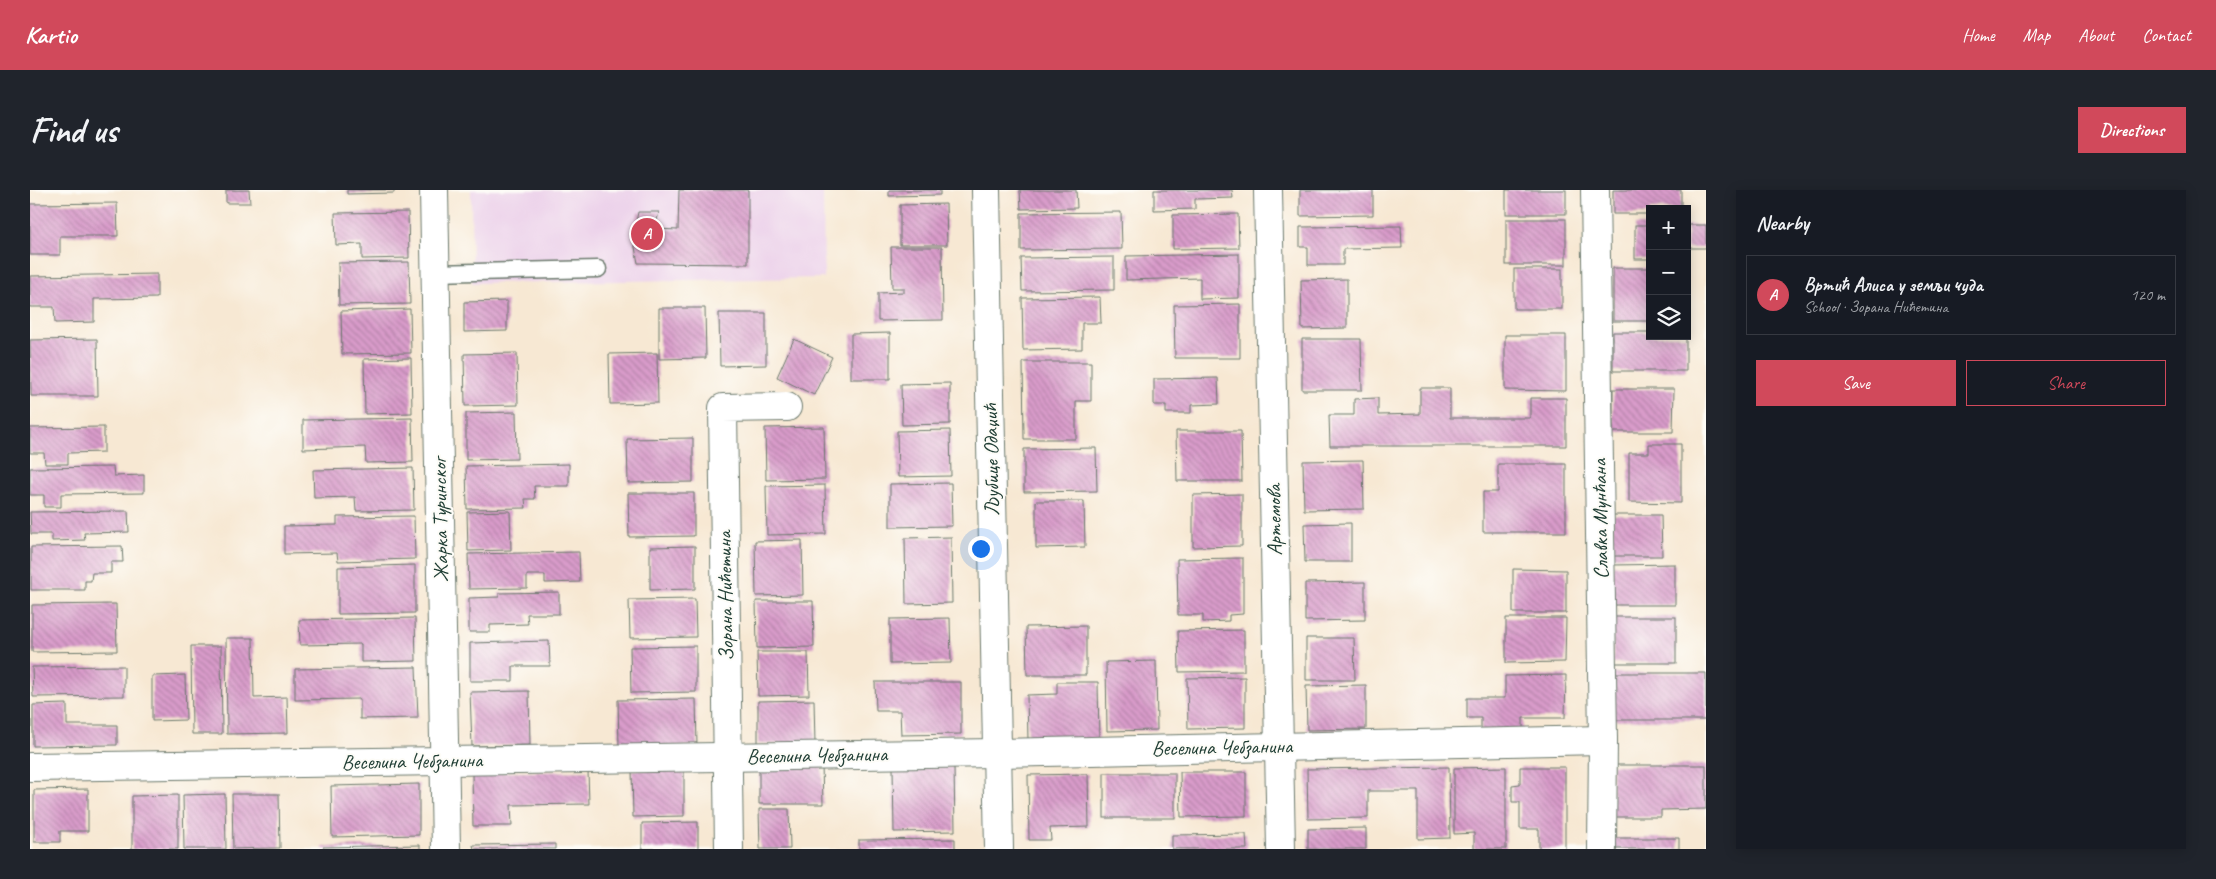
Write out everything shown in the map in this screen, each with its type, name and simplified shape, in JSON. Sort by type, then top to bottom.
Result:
[{"type":"street","name":"Жарка Туринског","points":[[434,190],[446,849]]},
{"type":"street","name":"Љубице Одаџић","points":[[986,190],[999,849]]},
{"type":"street","name":"Артемова","points":[[1268,190],[1281,849]]},
{"type":"street","name":"Славка Мунћана","points":[[1595,190],[1603,740],[1602,849]]},
{"type":"street","name":"Зорана Нићетина","points":[[729,849],[723,408],[787,407]]},
{"type":"street","name":"Веселина Чебзанина","points":[[30,767],[996,753],[1603,740]]},
{"type":"lane","points":[[435,272],[598,269]]},
{"type":"shaded area","points":[[471,190],[823,190],[824,278],[472,283]]},
{"type":"building","points":[[226,190],[249,190],[250,203],[226,203]]},
{"type":"building","points":[[347,190],[394,190],[394,193],[347,194]]},
{"type":"building","points":[[679,190],[748,190],[748,264],[638,263],[633,237],[638,212],[659,212],[655,229],[678,230]]},
{"type":"building","points":[[889,190],[940,190],[940,195],[889,196]]},
{"type":"building","points":[[1020,190],[1076,190],[1077,208],[1021,209]]},
{"type":"building","points":[[1154,190],[1232,190],[1233,198],[1195,199],[1195,209],[1154,210]]},
{"type":"building","points":[[1300,190],[1373,190],[1373,215],[1300,216]]},
{"type":"building","points":[[1506,190],[1566,190],[1566,214],[1506,214]]},
{"type":"building","points":[[1613,190],[1681,190],[1681,205],[1646,205],[1646,214],[1613,214]]},
{"type":"building","points":[[117,203],[118,236],[60,236],[60,255],[30,255],[30,204]]},
{"type":"building","points":[[946,204],[947,245],[900,245],[900,205]]},
{"type":"building","points":[[408,212],[409,258],[362,259],[362,244],[336,245],[335,213]]},
{"type":"building","points":[[1121,212],[1122,249],[1021,250],[1021,213]]},
{"type":"building","points":[[1238,214],[1239,248],[1173,249],[1173,215]]},
{"type":"building","points":[[1506,219],[1566,219],[1566,265],[1506,265]]},
{"type":"building","points":[[1635,225],[1646,225],[1646,259],[1635,259]]},
{"type":"building","points":[[1691,225],[1706,225],[1706,248],[1691,248]]},
{"type":"building","points":[[1401,226],[1402,248],[1343,249],[1343,265],[1308,265],[1308,247],[1300,247],[1300,227]]},
{"type":"building","points":[[891,247],[942,247],[943,320],[878,321],[878,293],[904,292],[904,288],[892,288]]},
{"type":"building","points":[[1239,254],[1239,298],[1200,299],[1200,278],[1126,280],[1126,256]]},
{"type":"building","points":[[1114,257],[1114,290],[1022,291],[1021,258]]},
{"type":"building","points":[[409,262],[410,304],[339,305],[338,263]]},
{"type":"building","points":[[1613,268],[1646,268],[1646,321],[1613,321]]},
{"type":"building","points":[[1514,269],[1562,269],[1562,309],[1514,309]]},
{"type":"building","points":[[157,274],[157,298],[94,299],[94,322],[55,323],[54,307],[30,307],[30,276]]},
{"type":"building","points":[[1347,279],[1347,328],[1302,329],[1301,280]]},
{"type":"building","points":[[1100,297],[1101,323],[1082,323],[1082,349],[1023,350],[1022,298]]},
{"type":"building","points":[[507,301],[507,331],[464,332],[464,302]]},
{"type":"building","points":[[1240,304],[1240,358],[1175,358],[1174,305]]},
{"type":"building","points":[[659,308],[705,308],[706,358],[659,359]]},
{"type":"building","points":[[410,309],[411,353],[342,354],[341,311]]},
{"type":"building","points":[[719,313],[766,313],[766,365],[720,366]]},
{"type":"building","points":[[1613,332],[1646,332],[1646,340],[1686,340],[1686,371],[1613,371]]},
{"type":"building","points":[[890,333],[890,379],[851,379],[851,334]]},
{"type":"building","points":[[1505,335],[1566,335],[1566,391],[1505,390]]},
{"type":"building","points":[[97,339],[98,396],[31,396],[30,340]]},
{"type":"building","points":[[794,339],[832,357],[814,395],[777,377]]},
{"type":"building","points":[[1302,339],[1361,339],[1362,390],[1302,390]]},
{"type":"building","points":[[517,353],[518,405],[465,406],[464,354]]},
{"type":"building","points":[[657,353],[658,403],[610,404],[609,354]]},
{"type":"building","points":[[411,358],[412,413],[365,414],[364,359]]},
{"type":"building","points":[[1023,362],[1091,362],[1091,401],[1076,401],[1076,439],[1024,439]]},
{"type":"building","points":[[1218,378],[1219,404],[1191,405],[1191,413],[1166,413],[1166,405],[1154,405],[1154,379]]},
{"type":"building","points":[[950,383],[950,424],[902,425],[901,384]]},
{"type":"building","points":[[1420,388],[1450,388],[1450,418],[1530,418],[1530,398],[1566,398],[1566,446],[1330,446],[1329,415],[1354,415],[1354,399],[1378,398],[1378,415],[1420,414]]},
{"type":"building","points":[[1613,389],[1674,389],[1673,432],[1613,432]]},
{"type":"building","points":[[516,412],[517,459],[466,460],[466,413]]},
{"type":"building","points":[[412,418],[413,462],[366,463],[365,447],[303,449],[303,420]]},
{"type":"building","points":[[104,427],[104,452],[68,453],[68,464],[45,464],[44,453],[30,453],[30,428]]},
{"type":"building","points":[[824,427],[825,479],[766,480],[765,428]]},
{"type":"building","points":[[950,430],[951,476],[898,477],[897,431]]},
{"type":"building","points":[[1176,431],[1241,431],[1242,481],[1177,481]]},
{"type":"building","points":[[693,438],[693,482],[628,483],[627,439]]},
{"type":"building","points":[[1649,444],[1681,444],[1681,503],[1629,502],[1629,453],[1649,453]]},
{"type":"building","points":[[1096,448],[1097,491],[1024,492],[1024,449]]},
{"type":"building","points":[[1363,460],[1364,509],[1304,510],[1303,461]]},
{"type":"building","points":[[569,464],[569,486],[534,486],[535,499],[525,499],[526,508],[467,509],[466,466]]},
{"type":"building","points":[[1498,464],[1566,464],[1566,532],[1483,532],[1483,492],[1498,492]]},
{"type":"building","points":[[113,467],[114,476],[144,475],[144,493],[61,494],[61,507],[44,507],[44,495],[30,495],[30,468]]},
{"type":"building","points":[[413,468],[414,510],[356,511],[355,497],[314,498],[313,470]]},
{"type":"building","points":[[951,483],[952,526],[890,527],[890,484]]},
{"type":"building","points":[[825,485],[826,534],[767,535],[766,486]]},
{"type":"building","points":[[628,493],[694,493],[694,536],[629,537]]},
{"type":"building","points":[[1242,494],[1242,546],[1193,547],[1193,495]]},
{"type":"building","points":[[1036,501],[1084,501],[1085,547],[1036,548]]},
{"type":"building","points":[[128,511],[129,532],[84,533],[85,540],[52,541],[52,534],[31,534],[30,512]]},
{"type":"building","points":[[510,511],[511,550],[468,551],[467,512]]},
{"type":"building","points":[[1613,515],[1661,515],[1662,556],[1613,556]]},
{"type":"building","points":[[414,516],[415,559],[338,561],[337,553],[284,554],[284,526],[337,525],[337,517]]},
{"type":"building","points":[[1351,523],[1351,562],[1305,562],[1304,524]]},
{"type":"building","points":[[951,537],[952,603],[906,604],[905,538]]},
{"type":"building","points":[[802,540],[803,595],[756,596],[755,541]]},
{"type":"building","points":[[122,546],[123,562],[111,562],[111,573],[92,573],[91,581],[85,581],[85,590],[31,590],[31,547]]},
{"type":"building","points":[[695,546],[695,589],[650,590],[650,547]]},
{"type":"building","points":[[579,552],[580,582],[545,583],[545,575],[527,575],[527,588],[469,589],[468,554]]},
{"type":"building","points":[[1243,558],[1243,614],[1229,615],[1229,621],[1203,622],[1203,615],[1178,615],[1177,559]]},
{"type":"building","points":[[1675,564],[1675,605],[1613,605],[1613,565]]},
{"type":"building","points":[[415,565],[415,613],[338,614],[338,567]]},
{"type":"building","points":[[1513,569],[1566,570],[1566,613],[1513,613]]},
{"type":"building","points":[[1365,582],[1365,620],[1305,621],[1305,583]]},
{"type":"building","points":[[559,592],[559,614],[527,614],[528,624],[490,625],[490,632],[469,632],[469,598],[499,597],[499,593]]},
{"type":"building","points":[[695,599],[696,637],[630,638],[629,600]]},
{"type":"building","points":[[756,601],[813,601],[814,647],[757,648]]},
{"type":"building","points":[[116,604],[117,651],[32,652],[32,605]]},
{"type":"building","points":[[1613,617],[1676,617],[1676,663],[1613,663]]},
{"type":"building","points":[[415,618],[416,661],[361,662],[361,644],[300,645],[299,620]]},
{"type":"building","points":[[950,618],[951,663],[890,664],[890,619]]},
{"type":"building","points":[[1506,618],[1566,618],[1565,662],[1506,663]]},
{"type":"building","points":[[1086,626],[1086,675],[1027,675],[1026,627]]},
{"type":"building","points":[[1244,630],[1244,671],[1179,672],[1178,631]]},
{"type":"building","points":[[226,638],[253,638],[254,698],[287,697],[288,733],[227,734]]},
{"type":"building","points":[[1306,638],[1354,638],[1355,680],[1306,680]]},
{"type":"building","points":[[549,641],[550,666],[513,666],[513,681],[470,681],[470,643]]},
{"type":"building","points":[[191,646],[221,646],[222,734],[192,734]]},
{"type":"building","points":[[696,646],[696,692],[631,693],[630,647]]},
{"type":"building","points":[[757,652],[808,652],[809,695],[758,696]]},
{"type":"building","points":[[1156,661],[1157,730],[1107,731],[1106,662]]},
{"type":"building","points":[[124,666],[124,696],[33,697],[32,667]]},
{"type":"building","points":[[416,667],[418,718],[360,719],[360,699],[295,700],[295,669]]},
{"type":"building","points":[[1613,673],[1706,673],[1706,720],[1612,720]]},
{"type":"building","points":[[185,675],[186,720],[152,721],[152,676]]},
{"type":"building","points":[[1566,675],[1565,718],[1523,718],[1523,734],[1481,734],[1481,718],[1467,718],[1467,698],[1505,698],[1505,676]]},
{"type":"building","points":[[1245,677],[1245,728],[1188,729],[1187,678]]},
{"type":"building","points":[[875,682],[961,682],[961,734],[901,735],[900,711],[876,711]]},
{"type":"building","points":[[1057,682],[1098,682],[1099,740],[1028,741],[1027,695],[1057,694]]},
{"type":"building","points":[[1366,685],[1366,729],[1307,730],[1306,686]]},
{"type":"building","points":[[529,691],[530,745],[472,746],[470,692]]},
{"type":"building","points":[[696,699],[697,746],[619,747],[618,700]]},
{"type":"building","points":[[814,700],[815,744],[758,744],[758,701]]},
{"type":"building","points":[[67,704],[67,725],[117,725],[117,745],[33,746],[33,705]]},
{"type":"building","points":[[822,765],[823,804],[759,804],[759,766]]},
{"type":"building","points":[[1612,765],[1706,765],[1706,809],[1661,810],[1661,817],[1612,817]]},
{"type":"building","points":[[954,767],[955,831],[894,832],[893,768]]},
{"type":"building","points":[[1449,767],[1450,838],[1418,839],[1418,791],[1368,791],[1368,818],[1308,819],[1307,769]]},
{"type":"building","points":[[1506,767],[1506,849],[1474,849],[1474,833],[1454,834],[1454,768]]},
{"type":"building","points":[[1520,767],[1565,767],[1565,849],[1539,849],[1539,829],[1520,829],[1520,802],[1512,802],[1512,785],[1520,784]]},
{"type":"building","points":[[684,769],[684,816],[633,817],[632,770]]},
{"type":"building","points":[[588,771],[589,804],[511,805],[512,826],[473,826],[472,773]]},
{"type":"building","points":[[1180,772],[1246,772],[1246,816],[1181,817]]},
{"type":"building","points":[[1104,773],[1175,773],[1175,818],[1104,818]]},
{"type":"building","points":[[1088,774],[1089,827],[1050,828],[1051,840],[1029,840],[1028,775]]},
{"type":"building","points":[[419,784],[419,835],[332,837],[331,786]]},
{"type":"building","points":[[88,789],[88,831],[60,831],[60,842],[34,842],[34,790]]},
{"type":"building","points":[[225,794],[226,849],[184,849],[183,795]]},
{"type":"building","points":[[232,794],[279,794],[280,848],[233,849]]},
{"type":"building","points":[[178,795],[178,849],[132,849],[132,796]]},
{"type":"building","points":[[759,809],[789,809],[790,849],[760,849]]},
{"type":"building","points":[[698,822],[698,849],[642,849],[642,823]]},
{"type":"building","points":[[1366,828],[1366,849],[1308,849],[1308,829]]},
{"type":"building","points":[[1246,834],[1247,849],[1172,849],[1172,835]]},
{"type":"building","points":[[1613,838],[1679,838],[1679,849],[1612,849]]},
{"type":"building","points":[[955,839],[955,849],[859,849],[859,840]]},
{"type":"building","points":[[555,844],[555,849],[474,849],[473,845]]},
{"type":"building","points":[[420,845],[420,849],[323,849],[323,847]]},
{"type":"place","name":"Вртић Алиса у земљи чуда","points":[[647,234]]}]
